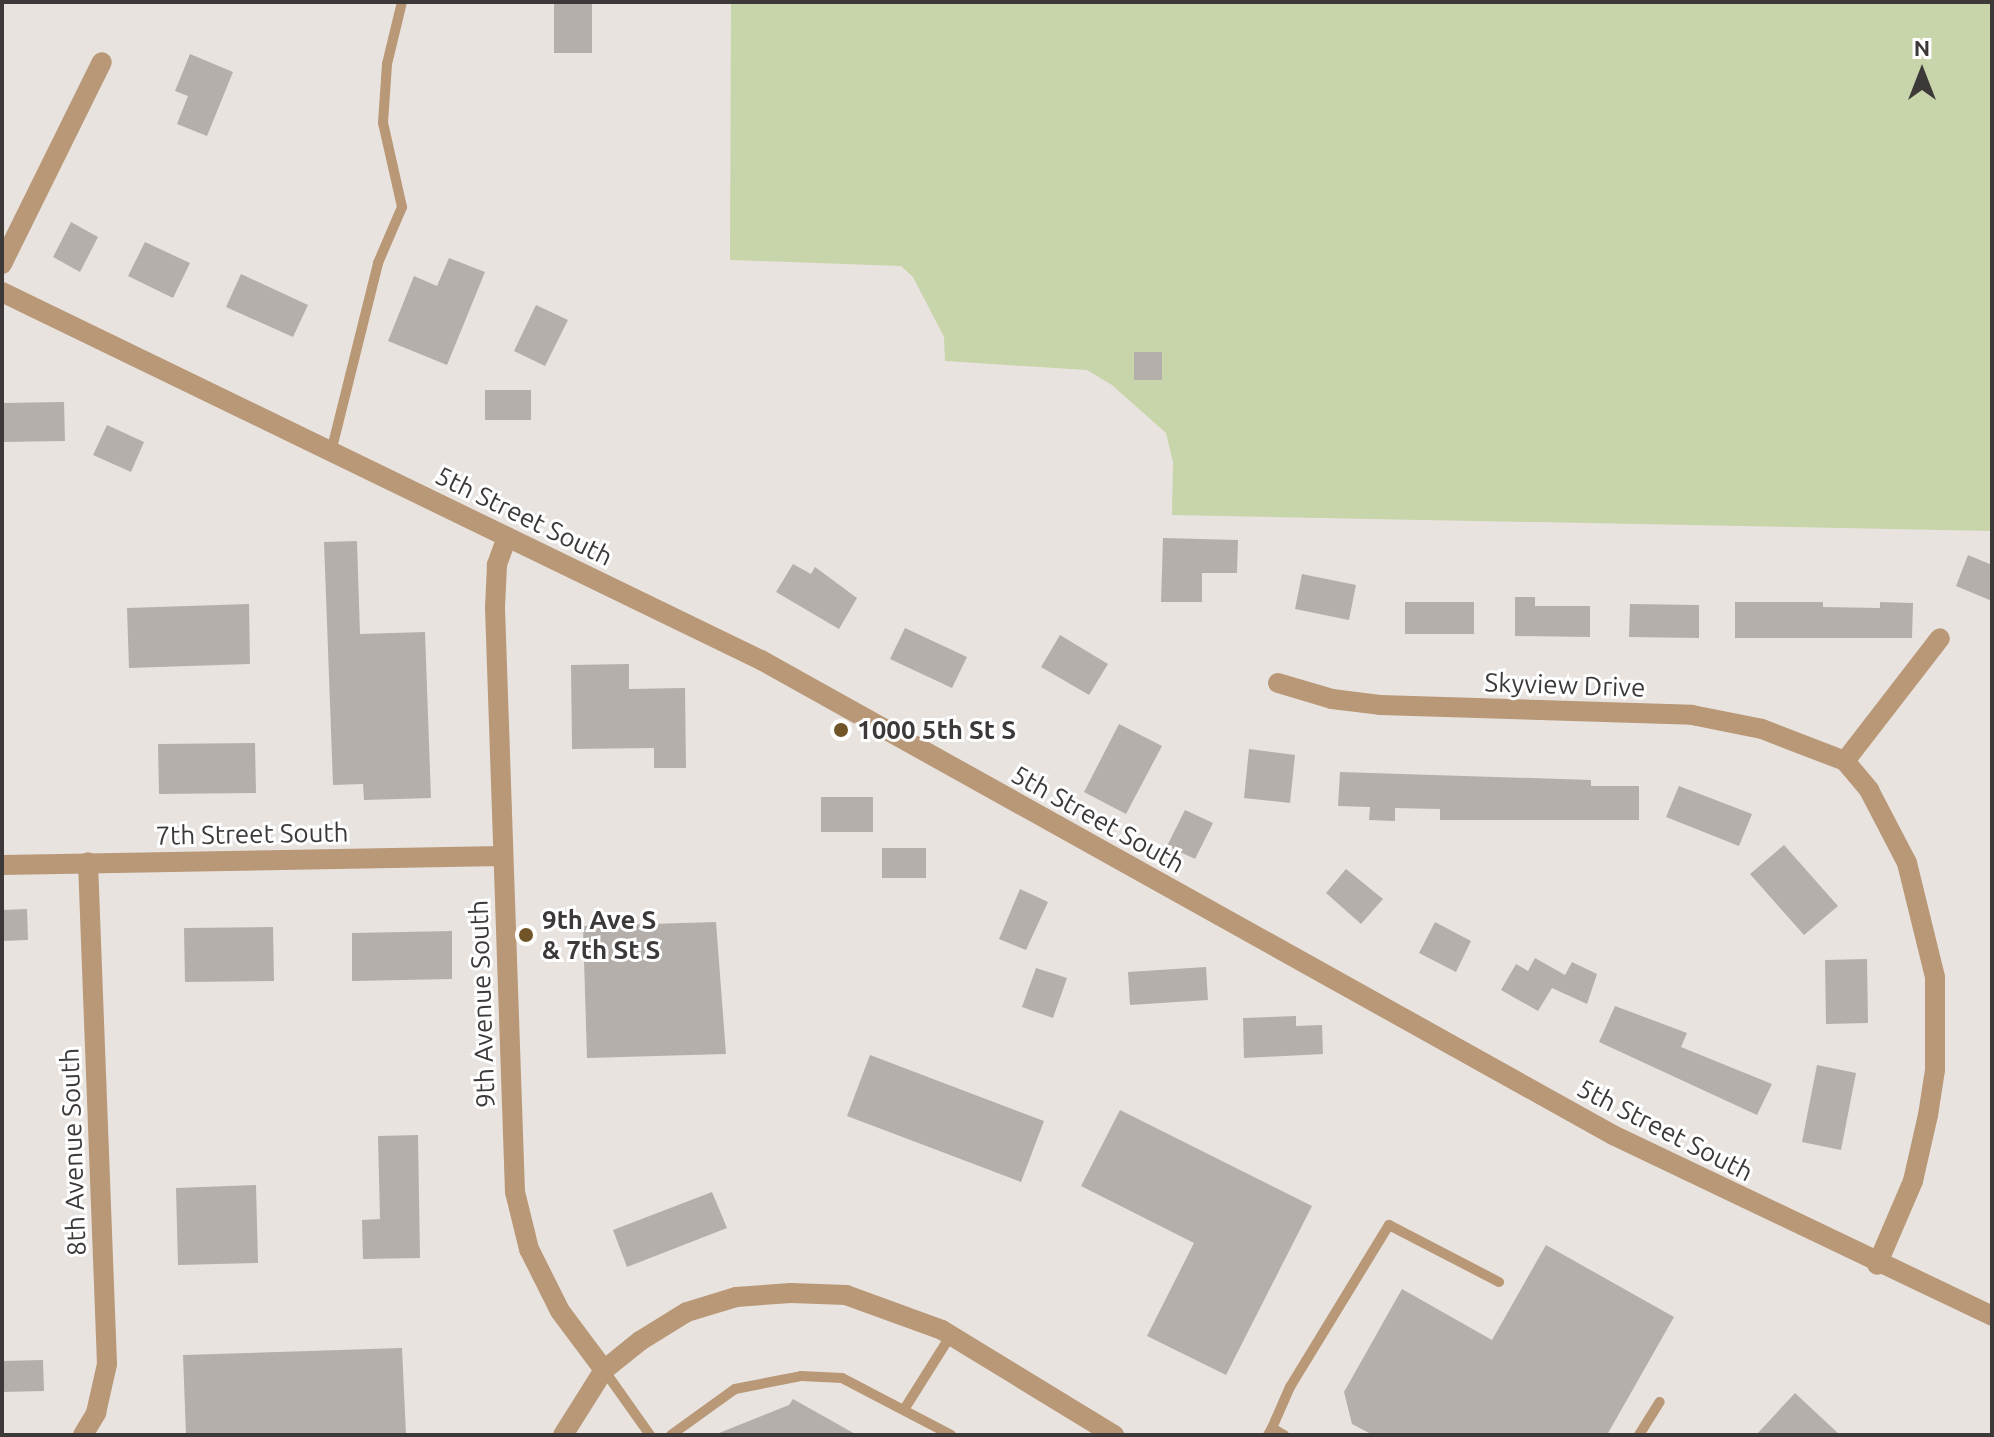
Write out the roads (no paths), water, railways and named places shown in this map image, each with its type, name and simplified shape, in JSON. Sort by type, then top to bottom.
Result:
[{"type":"street","points":[[2,264],[102,62]]},
{"type":"street","name":"5th Street South","points":[[2,292],[761,660],[1613,1135],[1877,1265],[1992,1316]]},
{"type":"street","name":"9th Avenue South","points":[[507,537],[497,565],[495,608],[515,1192],[529,1249],[560,1311],[604,1370]]},
{"type":"street","points":[[1877,1265],[1913,1181],[1928,1115],[1935,1070],[1935,977],[1907,863],[1869,790],[1845,761],[1940,638]]},
{"type":"street","name":"Skyview Drive","points":[[1278,683],[1332,699],[1380,705],[1692,715],[1762,729],[1845,761]]},
{"type":"street","name":"7th Street South","points":[[2,865],[503,856]]},
{"type":"street","name":"8th Avenue South","points":[[83,1435],[96,1413],[107,1364],[88,862]]},
{"type":"street","points":[[563,1435],[604,1370],[687,1312],[736,1297],[846,1295],[884,1305],[951,1335],[1114,1435]]},
{"type":"lane","points":[[331,452],[378,263],[402,207],[383,123],[387,64],[402,2]]},
{"type":"lane","points":[[1284,1435],[1270,1431],[1290,1387],[1389,1225],[1499,1282]]},
{"type":"lane","points":[[905,1408],[951,1335]]},
{"type":"lane","points":[[604,1370],[650,1435]]},
{"type":"lane","points":[[671,1435],[735,1389],[801,1376],[842,1378],[905,1408],[951,1435]]},
{"type":"lane","points":[[1639,1435],[1660,1402]]},
{"type":"place","name":"1000 5th St S","points":[[841,730]]},
{"type":"place","name":"9th Ave S & 7th St S","points":[[526,935]]}]
